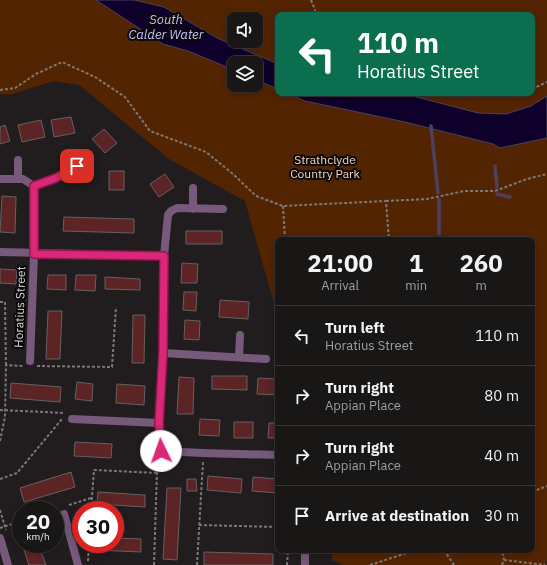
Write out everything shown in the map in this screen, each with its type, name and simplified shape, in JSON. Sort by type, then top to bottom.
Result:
[{"type":"street","points":[[18,160],[18,179]]},
{"type":"street","points":[[34,186],[56,178],[77,166]]},
{"type":"street","points":[[0,179],[22,179],[34,186]]},
{"type":"street","points":[[34,186],[34,254]]},
{"type":"street","points":[[193,188],[193,209]]},
{"type":"street","points":[[223,209],[177,208],[171,210],[168,215],[164,256],[163,353],[159,423],[161,451],[275,455]]},
{"type":"street","name":"Horatius Street","points":[[0,252],[164,256]]},
{"type":"street","name":"Horatius Street","points":[[28,364],[34,254]]},
{"type":"street","points":[[239,357],[240,335]]},
{"type":"street","points":[[163,353],[266,358]]},
{"type":"street","points":[[72,419],[159,423]]},
{"type":"street","points":[[64,514],[78,565]]},
{"type":"street","points":[[0,538],[8,565]]},
{"type":"street","points":[[305,553],[305,565]]},
{"type":"path","points":[[311,0],[316,12]]},
{"type":"path","points":[[0,90],[15,88],[36,74],[62,62],[95,76],[125,97],[150,131],[206,152],[233,174],[256,196],[284,206],[427,199],[464,191],[495,192],[527,179],[547,174]]},
{"type":"path","points":[[535,88],[547,82]]},
{"type":"path","points":[[386,201],[389,237]]},
{"type":"path","points":[[284,206],[285,237]]},
{"type":"path","points":[[0,302],[5,302],[6,365],[5,411],[0,441]]},
{"type":"path","points":[[6,365],[28,364],[112,367],[116,307]]},
{"type":"path","points":[[0,410],[67,413],[17,473],[0,478]]},
{"type":"path","points":[[154,565],[157,473],[161,451]]},
{"type":"path","points":[[197,565],[203,453]]},
{"type":"path","points":[[92,501],[94,470],[157,473]]},
{"type":"path","points":[[535,491],[547,486]]},
{"type":"path","points":[[69,505],[92,498]]},
{"type":"path","points":[[0,528],[12,524]]},
{"type":"path","points":[[199,525],[275,527]]},
{"type":"path","points":[[87,565],[88,553]]},
{"type":"path","points":[[287,565],[288,553]]},
{"type":"path","points":[[370,565],[407,553]]},
{"type":"path","points":[[446,553],[454,565]]},
{"type":"path","points":[[502,565],[504,560],[503,553]]},
{"type":"path","points":[[504,560],[545,565]]},
{"type":"green space","name":"Strathclyde Country Park","points":[[0,0],[547,0],[547,565],[343,565],[332,560],[332,553],[535,553],[535,237],[275,237],[275,307],[245,201],[169,159],[79,85],[54,81],[9,95],[0,94]]},
{"type":"water","name":"South Calder Water","points":[[96,0],[134,0],[164,7],[227,42],[227,48],[240,48],[259,56],[227,56],[227,67],[188,51],[163,44]]},
{"type":"water","name":"South Calder Water","points":[[263,58],[275,63],[275,88],[263,83]]},
{"type":"water","points":[[294,96],[413,96],[478,113],[506,114],[531,106],[547,96],[547,138],[500,148],[493,144],[405,122],[305,101]]},
{"type":"building","points":[[71,117],[75,133],[54,137],[51,120]]},
{"type":"building","points":[[41,120],[45,137],[22,142],[18,125]]},
{"type":"building","points":[[5,125],[10,141],[0,144],[0,127]]},
{"type":"building","points":[[104,129],[117,143],[105,153],[92,139]]},
{"type":"building","points":[[109,171],[124,171],[124,190],[109,190]]},
{"type":"building","points":[[165,174],[174,187],[159,197],[150,184]]},
{"type":"building","points":[[2,196],[16,197],[15,233],[0,232]]},
{"type":"building","points":[[64,217],[134,219],[134,233],[63,231]]},
{"type":"building","points":[[186,231],[222,231],[222,244],[186,244]]},
{"type":"building","points":[[182,263],[198,264],[197,283],[181,283]]},
{"type":"building","points":[[0,269],[17,270],[16,284],[0,283]]},
{"type":"building","points":[[48,275],[66,275],[66,290],[47,289]]},
{"type":"building","points":[[76,275],[96,275],[95,291],[75,290]]},
{"type":"building","points":[[105,277],[140,279],[140,290],[105,289]]},
{"type":"building","points":[[184,292],[197,292],[196,311],[183,310]]},
{"type":"building","points":[[220,300],[249,302],[248,319],[219,317]]},
{"type":"building","points":[[48,311],[62,311],[60,359],[46,359]]},
{"type":"building","points":[[133,315],[145,315],[144,363],[132,363]]},
{"type":"building","points":[[185,320],[200,321],[199,340],[184,339]]},
{"type":"building","points":[[212,376],[247,376],[247,390],[212,389]]},
{"type":"building","points":[[179,377],[194,378],[193,414],[177,414]]},
{"type":"building","points":[[258,378],[275,379],[275,395],[257,394]]},
{"type":"building","points":[[77,382],[93,384],[92,401],[75,399]]},
{"type":"building","points":[[11,383],[61,387],[60,402],[10,398]]},
{"type":"building","points":[[117,384],[145,386],[144,405],[116,403]]},
{"type":"building","points":[[200,419],[220,420],[219,436],[199,435]]},
{"type":"building","points":[[234,422],[253,422],[253,438],[234,438]]},
{"type":"building","points":[[269,423],[275,423],[275,438],[268,438]]},
{"type":"building","points":[[75,442],[112,444],[111,458],[74,456]]},
{"type":"building","points":[[71,472],[75,487],[27,501],[24,501],[20,488]]},
{"type":"building","points":[[208,476],[242,479],[241,493],[207,490]]},
{"type":"building","points":[[253,477],[275,479],[275,493],[252,491]]},
{"type":"building","points":[[187,479],[196,479],[197,491],[187,491]]},
{"type":"building","points":[[167,488],[181,488],[177,560],[163,559]]},
{"type":"building","points":[[98,492],[145,495],[145,507],[124,506],[124,501],[97,501]]},
{"type":"building","points":[[124,538],[141,539],[141,552],[124,551]]},
{"type":"building","points":[[204,552],[273,554],[273,565],[204,565]]},
{"type":"building","points":[[25,553],[41,553],[46,565],[29,565]]},
{"type":"waterway","points":[[431,126],[438,193]]},
{"type":"waterway","points":[[495,166],[497,187]]},
{"type":"waterway","points":[[497,194],[510,197]]},
{"type":"waterway","points":[[439,199],[439,234]]},
{"type":"route","points":[[77,166],[56,178],[34,186],[34,254],[164,256],[163,353],[159,423],[161,451]]}]
